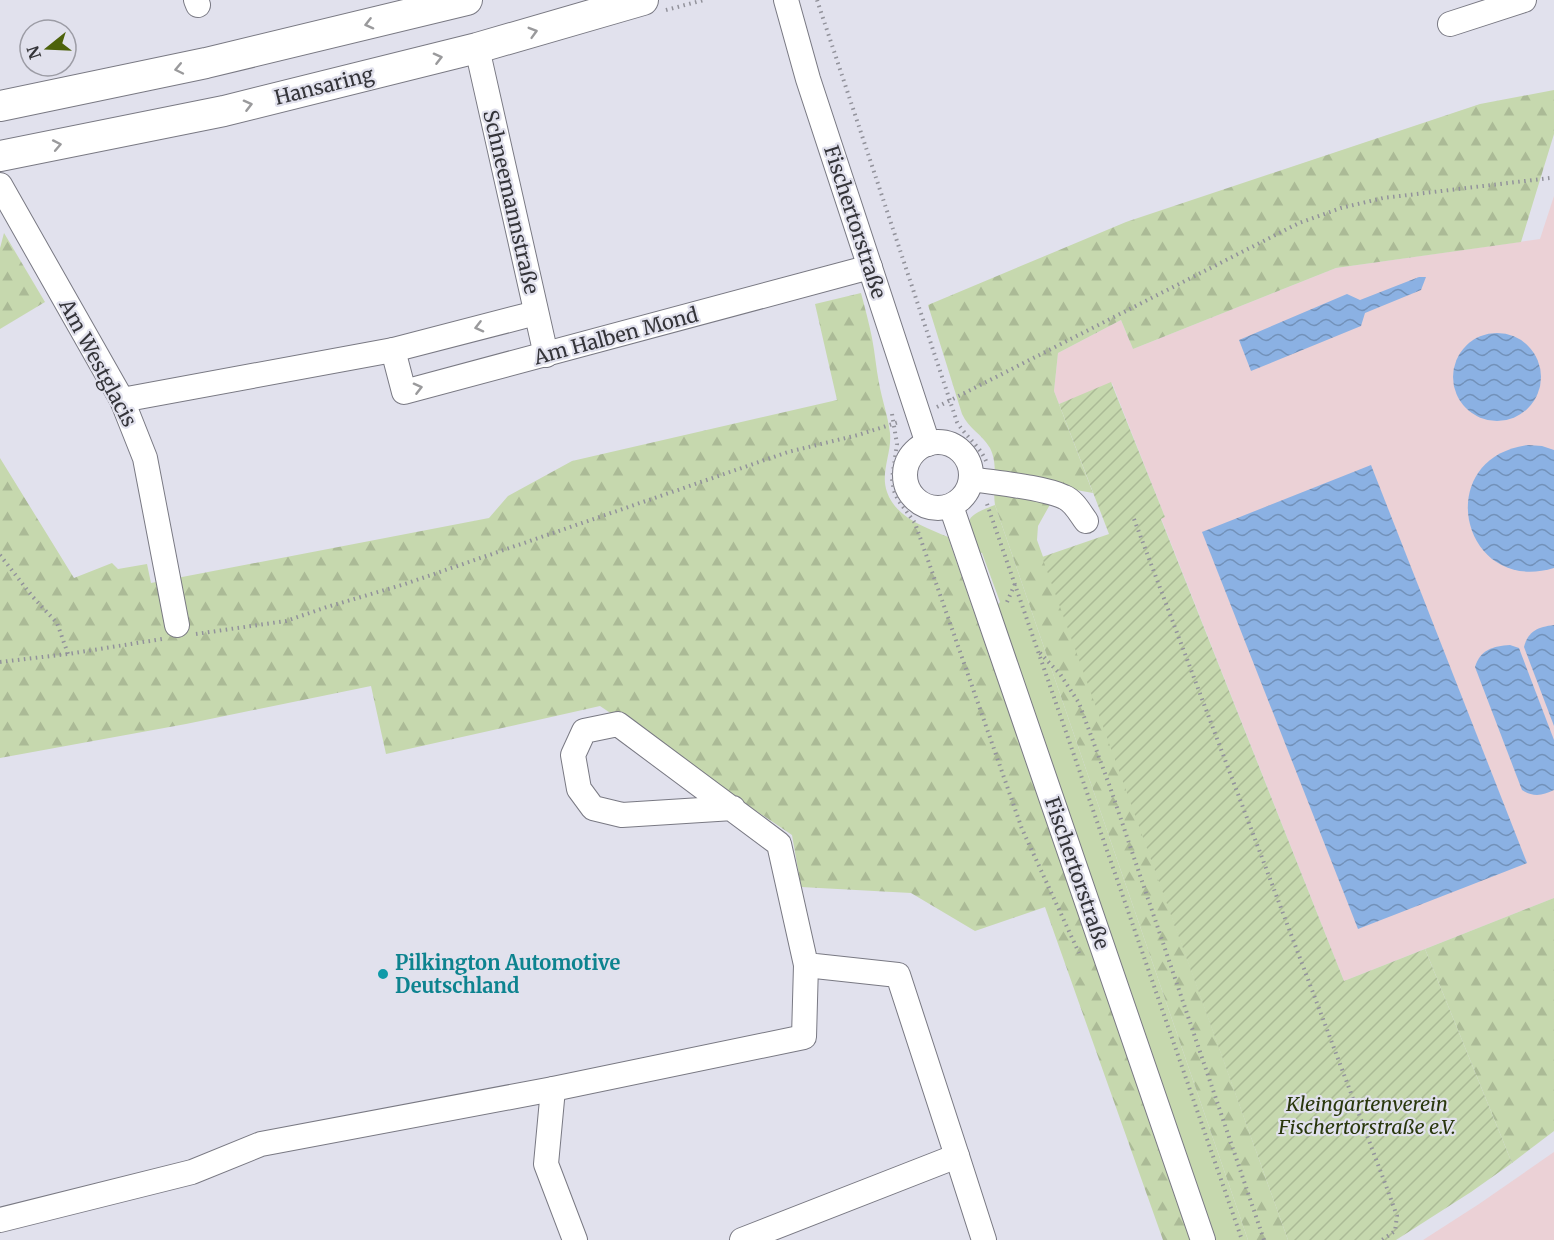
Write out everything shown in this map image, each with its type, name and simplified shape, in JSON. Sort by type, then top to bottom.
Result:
[{"type":"main road","points":[[0,106],[206,63],[466,0]]},
{"type":"main road","name":"Hansaring","points":[[0,156],[224,111],[477,48],[644,0]]},
{"type":"street","name":"Fischertorstraße","points":[[786,0],[808,79],[928,444]]},
{"type":"street","points":[[1450,24],[1524,0]]},
{"type":"street","name":"Schneemannstraße","points":[[477,48],[546,355]]},
{"type":"street","name":"Am Westglacis","points":[[0,185],[122,400],[145,458],[179,630]]},
{"type":"street","name":"Am Halben Mond","points":[[393,350],[404,392],[870,267]]},
{"type":"street","points":[[122,400],[393,350],[536,313]]},
{"type":"street","points":[[980,480],[961,451],[943,442],[928,444],[915,451],[909,459],[905,479],[914,497],[922,504],[931,507],[951,506],[980,480],[1045,491],[1066,497],[1086,521]]},
{"type":"street","name":"Fischertorstraße","points":[[951,506],[1203,1240]]},
{"type":"street","points":[[0,1220],[192,1172],[261,1144],[553,1089],[804,1037],[806,965],[779,844],[733,808],[618,724],[584,731],[573,755],[579,789],[593,808],[622,815],[733,808]]},
{"type":"street","points":[[806,965],[898,975],[984,1240]]},
{"type":"street","points":[[553,1089],[546,1164],[575,1240]]},
{"type":"street","points":[[742,1240],[957,1156]]},
{"type":"path","points":[[817,0],[950,401],[961,429],[982,452],[986,462],[980,480],[987,503],[1242,1240]]},
{"type":"path","points":[[950,401],[1299,223],[1341,207],[1383,198],[1550,177]]},
{"type":"path","points":[[891,407],[897,444],[892,479],[894,491],[915,523],[1022,829],[1081,958]]},
{"type":"path","points":[[0,662],[68,654],[179,630],[286,621],[405,584],[788,452],[858,435],[895,423]]},
{"type":"path","points":[[1134,519],[1391,1199],[1397,1224],[1395,1231],[1382,1240]]},
{"type":"path","points":[[0,555],[32,596],[57,623],[68,654]]},
{"type":"path","points":[[1039,652],[1060,674],[1079,703],[1118,810],[1264,1240]]},
{"type":"shaded area","points":[[1554,196],[1554,898],[1344,981],[1161,518],[1165,517],[1112,383],[1059,404],[1054,391],[1058,353],[1121,320],[1133,349],[1336,268],[1540,239]]},
{"type":"shaded area","points":[[1554,1152],[1554,1240],[1423,1240],[1479,1204]]},
{"type":"green space","points":[[1554,90],[1554,134],[1521,242],[1336,268],[1133,349],[1121,320],[1058,353],[1054,391],[1093,493],[1065,488],[1057,492],[1038,526],[1037,540],[1288,1240],[1248,1240],[995,505],[993,455],[987,443],[968,424],[962,414],[928,305],[1126,222],[1480,104]]},
{"type":"green space","points":[[4,233],[45,302],[0,329],[0,248]]},
{"type":"green space","points":[[861,293],[890,433],[885,470],[887,492],[891,501],[904,515],[948,537],[1192,1240],[1163,1240],[1045,907],[975,931],[911,893],[801,887],[792,835],[600,706],[386,754],[371,686],[186,724],[0,758],[0,458],[74,578],[112,563],[118,569],[147,564],[151,583],[489,518],[508,496],[572,461],[837,400],[815,304]]},
{"type":"green space","name":"Kleingartenverein Fischertorstraße e.V.","points":[[1111,382],[1165,517],[1161,519],[1344,981],[1425,949],[1512,1163],[1396,1240],[1288,1240],[1042,557],[1109,534],[1059,404]]},
{"type":"green space","points":[[995,505],[1248,1240],[1214,1240],[995,608],[1000,602],[982,553],[974,552],[969,521],[976,513]]},
{"type":"green space","points":[[1554,898],[1554,1131],[1512,1163],[1425,949]]},
{"type":"water","points":[[1419,277],[1426,277],[1421,290],[1365,313],[1361,326],[1251,371],[1239,340],[1347,294],[1360,300]]},
{"type":"water","points":[[1497,333],[1514,336],[1528,346],[1538,360],[1541,377],[1538,394],[1528,408],[1514,418],[1497,421],[1480,418],[1466,408],[1456,394],[1453,377],[1456,360],[1466,346],[1480,336]]},
{"type":"water","points":[[1528,445],[1554,450],[1554,568],[1522,571],[1497,562],[1479,545],[1469,522],[1469,497],[1478,474],[1497,455]]},
{"type":"water","points":[[1371,465],[1527,863],[1358,929],[1202,532]]},
{"type":"water","points":[[1554,625],[1554,726],[1524,647],[1528,637],[1534,631]]},
{"type":"water","points":[[1510,645],[1519,648],[1554,740],[1554,790],[1542,794],[1534,795],[1522,790],[1475,667],[1480,657],[1488,650]]},
{"type":"place","name":"Pilkington Automotive Deutschland","points":[[383,974]]}]
